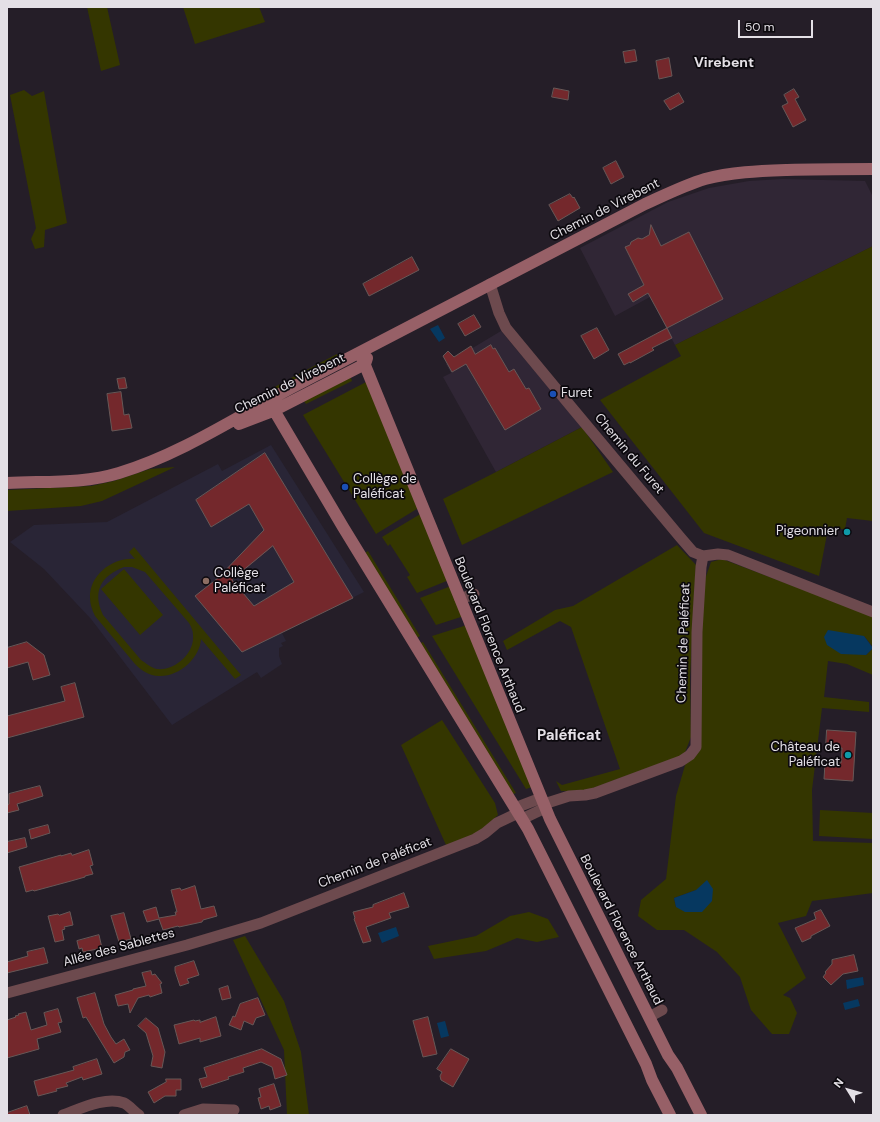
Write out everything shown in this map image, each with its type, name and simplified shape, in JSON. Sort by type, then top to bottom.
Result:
[{"type":"street","name":"Chemin de Virebent","points":[[7,483],[89,480],[135,467],[188,445],[270,405],[365,355],[490,284],[646,204],[671,192],[705,179],[737,173],[773,170],[873,169]]},
{"type":"street","name":"Chemin du Furet","points":[[490,284],[499,313],[506,328],[680,537],[693,552],[703,556]]},
{"type":"street","name":"Boulevard Florence Arthaud","points":[[365,355],[460,599],[550,819],[649,1017],[701,1115]]},
{"type":"street","points":[[270,405],[528,830],[639,1050],[670,1115]]},
{"type":"street","points":[[703,556],[718,554],[728,556],[873,612]]},
{"type":"street","name":"Chemin de Paléficat","points":[[238,930],[261,923],[475,839],[497,823],[543,803],[568,796],[595,793],[681,761],[690,755],[696,747],[697,632],[703,556]]},
{"type":"street","points":[[460,599],[474,594]]},
{"type":"street","name":"Allée des Sablettes","points":[[7,993],[238,930]]},
{"type":"street","points":[[649,1017],[662,1010]]},
{"type":"street","points":[[63,1115],[102,1102],[114,1100],[126,1104],[140,1115]]},
{"type":"street","points":[[184,1115],[203,1109],[234,1110]]},
{"type":"shaded area","points":[[87,7],[107,7],[120,65],[101,71]]},
{"type":"shaded area","points":[[183,7],[259,7],[265,22],[195,44]]},
{"type":"shaded area","points":[[24,90],[32,96],[44,91],[67,223],[45,230],[44,247],[35,249],[31,239],[36,228],[10,95]]},
{"type":"shaded area","points":[[782,179],[865,181],[873,197],[873,246],[675,345],[650,297],[615,316],[580,248],[668,202],[709,188],[749,181]]},
{"type":"shaded area","points":[[873,246],[873,521],[847,518],[845,529],[828,529],[819,576],[704,533],[600,400],[681,356],[675,345]]},
{"type":"shaded area","points":[[501,331],[582,427],[496,472],[443,377],[451,373],[446,364]]},
{"type":"shaded area","points":[[337,354],[339,358],[294,382],[291,378]]},
{"type":"shaded area","points":[[350,376],[352,381],[306,404],[303,400]]},
{"type":"shaded area","points":[[286,381],[288,385],[248,406],[246,402]]},
{"type":"shaded area","points":[[368,381],[420,507],[376,534],[303,415]]},
{"type":"shaded area","points":[[582,427],[613,472],[462,545],[443,499]]},
{"type":"shaded area","name":"Collège Paléficat","points":[[271,445],[364,592],[282,633],[286,641],[281,643],[283,646],[279,648],[279,656],[282,664],[261,678],[257,672],[172,725],[91,619],[44,569],[10,542],[34,525],[107,522],[218,464],[222,471]]},
{"type":"shaded area","points":[[175,467],[102,501],[81,506],[7,511],[7,490],[91,486],[114,481],[150,469]]},
{"type":"shaded area","points":[[422,513],[449,580],[417,593],[407,577],[410,575],[390,544],[388,546],[382,537]]},
{"type":"shaded area","points":[[677,545],[696,565],[690,677],[691,737],[684,755],[585,791],[561,791],[556,781],[562,785],[620,769],[571,627],[560,621],[507,650],[503,641],[555,610],[573,606]]},
{"type":"shaded area","points":[[134,547],[241,675],[235,679],[201,639],[200,646],[193,659],[181,670],[174,673],[159,676],[152,675],[135,664],[95,616],[90,600],[91,590],[98,575],[111,564],[127,559],[135,559],[129,552]],"holes":[[[124,567],[132,567],[145,572],[189,623],[192,629],[193,642],[191,648],[182,660],[170,667],[157,669],[141,660],[103,615],[98,599],[101,585],[104,580],[109,575]]]},
{"type":"shaded area","points":[[368,551],[420,636],[415,639],[363,554]]},
{"type":"shaded area","points":[[722,559],[873,616],[873,647],[864,636],[866,655],[873,648],[873,675],[847,664],[828,661],[824,697],[869,702],[869,712],[822,708],[812,790],[813,841],[873,843],[873,893],[812,901],[806,916],[778,923],[806,978],[783,995],[790,998],[797,1013],[789,1034],[772,1034],[751,1010],[740,977],[717,952],[684,930],[657,930],[638,916],[641,900],[666,879],[676,796],[686,762],[699,749],[699,634],[704,582],[711,562]],"holes":[[[696,890],[676,907],[674,898]]]},
{"type":"shaded area","points":[[124,569],[163,615],[140,635],[101,589]]},
{"type":"shaded area","points":[[451,586],[464,616],[436,625],[420,598]]},
{"type":"shaded area","points":[[467,625],[532,787],[526,789],[432,636]]},
{"type":"shaded area","points":[[423,642],[516,793],[510,795],[418,644]]},
{"type":"shaded area","points":[[442,720],[495,803],[498,815],[476,835],[446,845],[401,745]]},
{"type":"shaded area","points":[[820,810],[873,813],[873,839],[819,836]]},
{"type":"shaded area","points":[[529,912],[548,919],[559,937],[537,942],[517,938],[486,951],[434,959],[428,946],[476,936],[510,916]]},
{"type":"shaded area","points":[[245,936],[284,1001],[301,1052],[309,1115],[287,1115],[284,1050],[233,940]]},
{"type":"water","points":[[438,325],[445,338],[439,342],[430,329]]},
{"type":"water","points":[[828,630],[864,636],[873,648],[866,655],[841,654],[827,645],[824,637]]},
{"type":"water","points":[[707,880],[713,889],[712,901],[702,912],[685,912],[676,907],[674,898],[696,890]]},
{"type":"water","points":[[396,927],[399,936],[382,943],[378,933]]},
{"type":"water","points":[[863,977],[864,985],[847,989],[846,980]]},
{"type":"water","points":[[858,999],[860,1006],[845,1010],[843,1003]]},
{"type":"water","points":[[445,1021],[449,1036],[441,1038],[437,1023]]},
{"type":"building","points":[[635,50],[637,61],[625,63],[623,52]]},
{"type":"building","points":[[669,58],[672,76],[659,79],[656,61]]},
{"type":"building","points":[[554,88],[569,91],[568,100],[552,97]]},
{"type":"building","points":[[794,89],[799,97],[795,99],[806,120],[793,127],[782,106],[788,103],[784,95]]},
{"type":"building","points":[[679,93],[684,102],[670,110],[664,101]]},
{"type":"building","points":[[616,161],[624,177],[611,184],[603,168]]},
{"type":"building","points":[[570,194],[573,198],[574,197],[580,208],[558,221],[549,205]]},
{"type":"building","points":[[651,225],[661,246],[689,232],[723,299],[667,328],[648,293],[633,302],[628,294],[644,285],[625,247],[630,245],[631,242],[638,238],[642,239],[649,235]]},
{"type":"building","points":[[412,257],[419,270],[369,296],[363,284]]},
{"type":"building","points":[[474,315],[481,327],[465,336],[458,324]]},
{"type":"building","points":[[597,328],[609,350],[594,359],[581,336]]},
{"type":"building","points":[[667,328],[672,338],[652,348],[654,350],[624,365],[618,354]]},
{"type":"building","points":[[491,345],[493,349],[495,348],[509,372],[514,369],[526,389],[529,388],[541,409],[505,430],[466,364],[452,372],[443,356],[448,351],[454,357],[471,346],[475,354]]},
{"type":"building","points":[[125,378],[127,388],[119,389],[117,379]]},
{"type":"building","points":[[121,392],[124,415],[129,414],[132,428],[112,431],[107,394]]},
{"type":"building","points":[[265,453],[353,598],[242,652],[195,596],[218,578],[264,530],[249,504],[211,527],[196,500]],"holes":[[[273,546],[294,582],[254,606],[232,580]]]},
{"type":"building","points":[[27,642],[44,655],[50,675],[33,680],[28,662],[7,668],[7,648]]},
{"type":"building","points":[[75,683],[84,717],[7,738],[7,716],[65,701],[61,687]]},
{"type":"building","name":"Château de Paléficat","points":[[827,730],[856,732],[853,781],[824,779],[825,763],[841,763],[842,748],[826,747]]},
{"type":"building","points":[[40,786],[43,796],[17,804],[19,810],[7,813],[9,794]]},
{"type":"building","points":[[48,825],[50,833],[31,839],[29,830]]},
{"type":"building","points":[[25,838],[27,847],[7,853],[7,842]]},
{"type":"building","points":[[89,850],[93,865],[90,866],[93,874],[26,892],[19,867],[61,855],[71,853],[72,855]]},
{"type":"building","points":[[195,886],[201,909],[214,906],[217,916],[203,920],[202,922],[163,930],[159,919],[147,922],[143,911],[156,907],[159,918],[176,915],[175,912],[177,912],[171,890],[180,888],[181,890]]},
{"type":"building","points":[[404,893],[409,907],[389,913],[391,918],[366,927],[371,941],[363,943],[353,912],[373,907],[373,905]]},
{"type":"building","points":[[821,910],[830,926],[802,942],[795,928],[816,919],[814,913]]},
{"type":"building","points":[[70,912],[73,925],[64,927],[65,929],[62,930],[64,940],[55,942],[48,916]]},
{"type":"building","points":[[124,913],[131,939],[119,942],[111,916]]},
{"type":"building","points":[[99,935],[102,948],[83,952],[82,948],[79,949],[77,941]]},
{"type":"building","points":[[44,948],[48,963],[7,973],[7,962],[28,956],[27,952]]},
{"type":"building","points":[[854,955],[858,971],[843,974],[831,985],[823,977],[826,973],[825,972],[832,964],[832,960]]},
{"type":"building","points":[[194,961],[199,975],[187,979],[189,983],[180,986],[175,967]]},
{"type":"building","points":[[151,971],[152,975],[155,974],[162,983],[160,984],[162,993],[150,997],[149,995],[138,998],[130,1013],[128,1004],[118,1006],[115,995],[146,986],[142,973]]},
{"type":"building","points":[[228,986],[231,998],[222,1000],[219,989]]},
{"type":"building","points":[[95,993],[104,1024],[111,1037],[116,1044],[124,1039],[130,1050],[125,1052],[124,1057],[114,1063],[86,1017],[83,1018],[77,998]]},
{"type":"building","points":[[258,998],[265,1015],[256,1018],[253,1025],[244,1021],[241,1030],[229,1025],[233,1016],[235,1017],[240,1004]]},
{"type":"building","points":[[58,1009],[62,1022],[58,1023],[61,1032],[37,1039],[39,1049],[7,1058],[7,1020],[16,1017],[15,1016],[19,1015],[18,1014],[26,1012],[31,1030],[47,1025],[44,1013]]},
{"type":"building","points":[[216,1017],[221,1036],[200,1042],[200,1038],[179,1044],[174,1025],[194,1020],[200,1020],[200,1022]]},
{"type":"building","points":[[428,1017],[437,1054],[423,1057],[413,1021]]},
{"type":"building","points":[[146,1018],[158,1028],[165,1052],[162,1068],[151,1066],[153,1056],[146,1033],[138,1026]]},
{"type":"building","points":[[262,1049],[281,1059],[287,1075],[275,1079],[272,1067],[261,1062],[243,1068],[244,1072],[228,1077],[229,1079],[202,1088],[199,1079],[207,1077],[204,1068]]},
{"type":"building","points":[[451,1049],[469,1059],[453,1087],[441,1080],[440,1076],[442,1072],[437,1069]]},
{"type":"building","points":[[97,1059],[102,1074],[83,1080],[82,1077],[66,1083],[68,1086],[56,1089],[57,1091],[38,1096],[34,1081],[74,1070],[73,1067]]},
{"type":"building","points":[[166,1079],[181,1079],[181,1090],[176,1090],[176,1096],[165,1096],[154,1103],[148,1092],[166,1082]]},
{"type":"building","points":[[274,1084],[281,1106],[270,1110],[269,1106],[261,1109],[258,1098],[261,1097],[259,1089]]},
{"type":"building","points":[[27,1106],[30,1115],[7,1115],[7,1113]]},
{"type":"place","name":"Furet","points":[[553,394]]},
{"type":"place","name":"Collège de Paléficat","points":[[345,487]]},
{"type":"place","name":"Pigeonnier","points":[[847,532]]},
{"type":"place","name":"Collège Paléficat","points":[[206,581]]},
{"type":"place","name":"Château de Paléficat","points":[[848,755]]},
{"type":"district","name":"Virebent","points":[[724,63]]},
{"type":"district","name":"Paléficat","points":[[569,736]]}]
